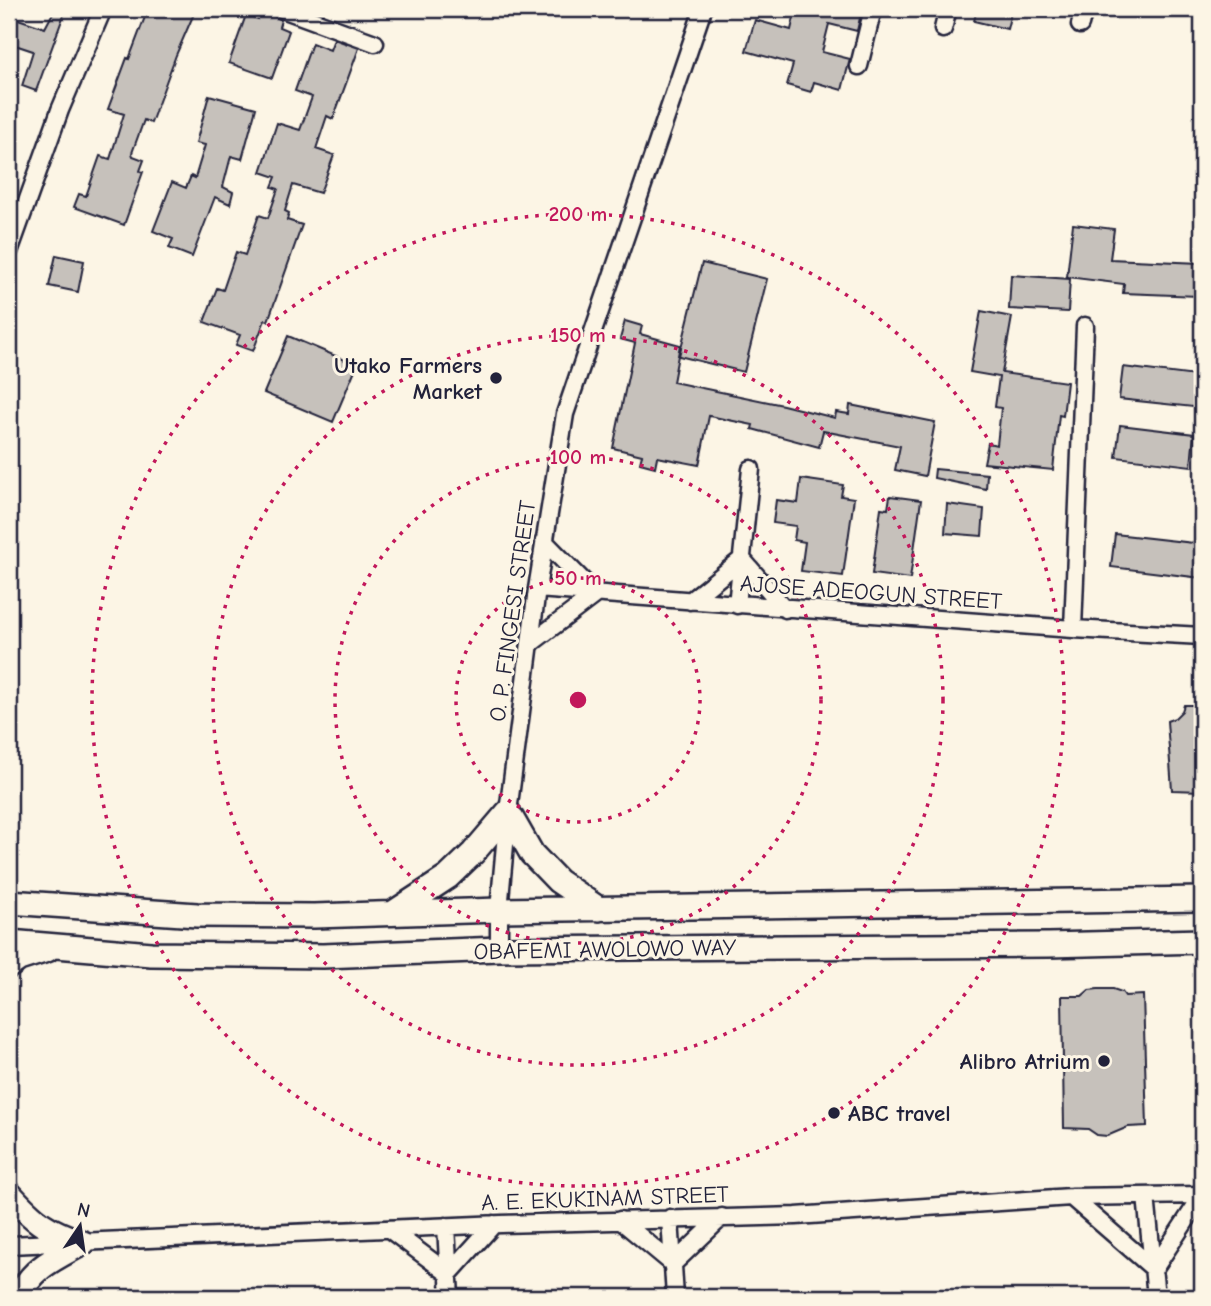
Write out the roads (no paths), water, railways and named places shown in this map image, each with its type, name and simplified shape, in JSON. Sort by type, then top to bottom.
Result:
[{"type":"main road","points":[[393,913],[448,877],[508,812],[532,854],[558,881],[599,909]]},
{"type":"main road","name":"OBAFEMI AWOLOWO WAY","points":[[9,902],[197,915],[1202,899]]},
{"type":"main road","name":"OBAFEMI AWOLOWO WAY","points":[[9,943],[151,954],[311,956],[499,949],[1202,941]]},
{"type":"main road","points":[[9,966],[19,959],[55,947]]},
{"type":"main road","points":[[9,1193],[32,1217],[52,1232],[83,1243]]},
{"type":"main road","points":[[19,1297],[23,1287],[41,1265],[83,1243]]},
{"type":"street","points":[[9,252],[60,110],[103,9]]},
{"type":"street","points":[[282,9],[375,43]]},
{"type":"street","name":"O. P. FINGESI STREET","points":[[499,949],[499,910],[508,812],[537,589],[565,414],[703,9]]},
{"type":"street","points":[[859,66],[873,9]]},
{"type":"street","points":[[943,29],[948,9]]},
{"type":"street","points":[[1080,25],[1084,9]]},
{"type":"street","points":[[1073,629],[1085,326]]},
{"type":"street","points":[[737,605],[751,470]]},
{"type":"street","points":[[530,644],[596,594],[544,541]]},
{"type":"street","points":[[691,601],[742,559]]},
{"type":"street","points":[[742,559],[785,609]]},
{"type":"street","name":"AJOSE ADEOGUN STREET","points":[[537,589],[785,609],[1202,636]]},
{"type":"street","points":[[1146,1196],[1156,1297]]},
{"type":"street","points":[[1154,1269],[1202,1196]]},
{"type":"street","name":"A. E. EKUKINAM STREET","points":[[9,1245],[494,1224],[796,1216],[1071,1197],[1202,1196]]},
{"type":"street","points":[[1071,1197],[1154,1269]]},
{"type":"street","points":[[673,1264],[722,1217]]},
{"type":"street","points":[[670,1218],[675,1297]]},
{"type":"street","points":[[620,1220],[673,1264]]},
{"type":"street","points":[[449,1274],[494,1224]]},
{"type":"street","points":[[446,1226],[450,1297]]},
{"type":"street","points":[[389,1229],[449,1274]]},
{"type":"place","name":"Utako Farmers Market","points":[[496,378]]},
{"type":"place","name":"Alibro Atrium","points":[[1104,1061]]},
{"type":"place","name":"ABC travel","points":[[834,1113]]}]
